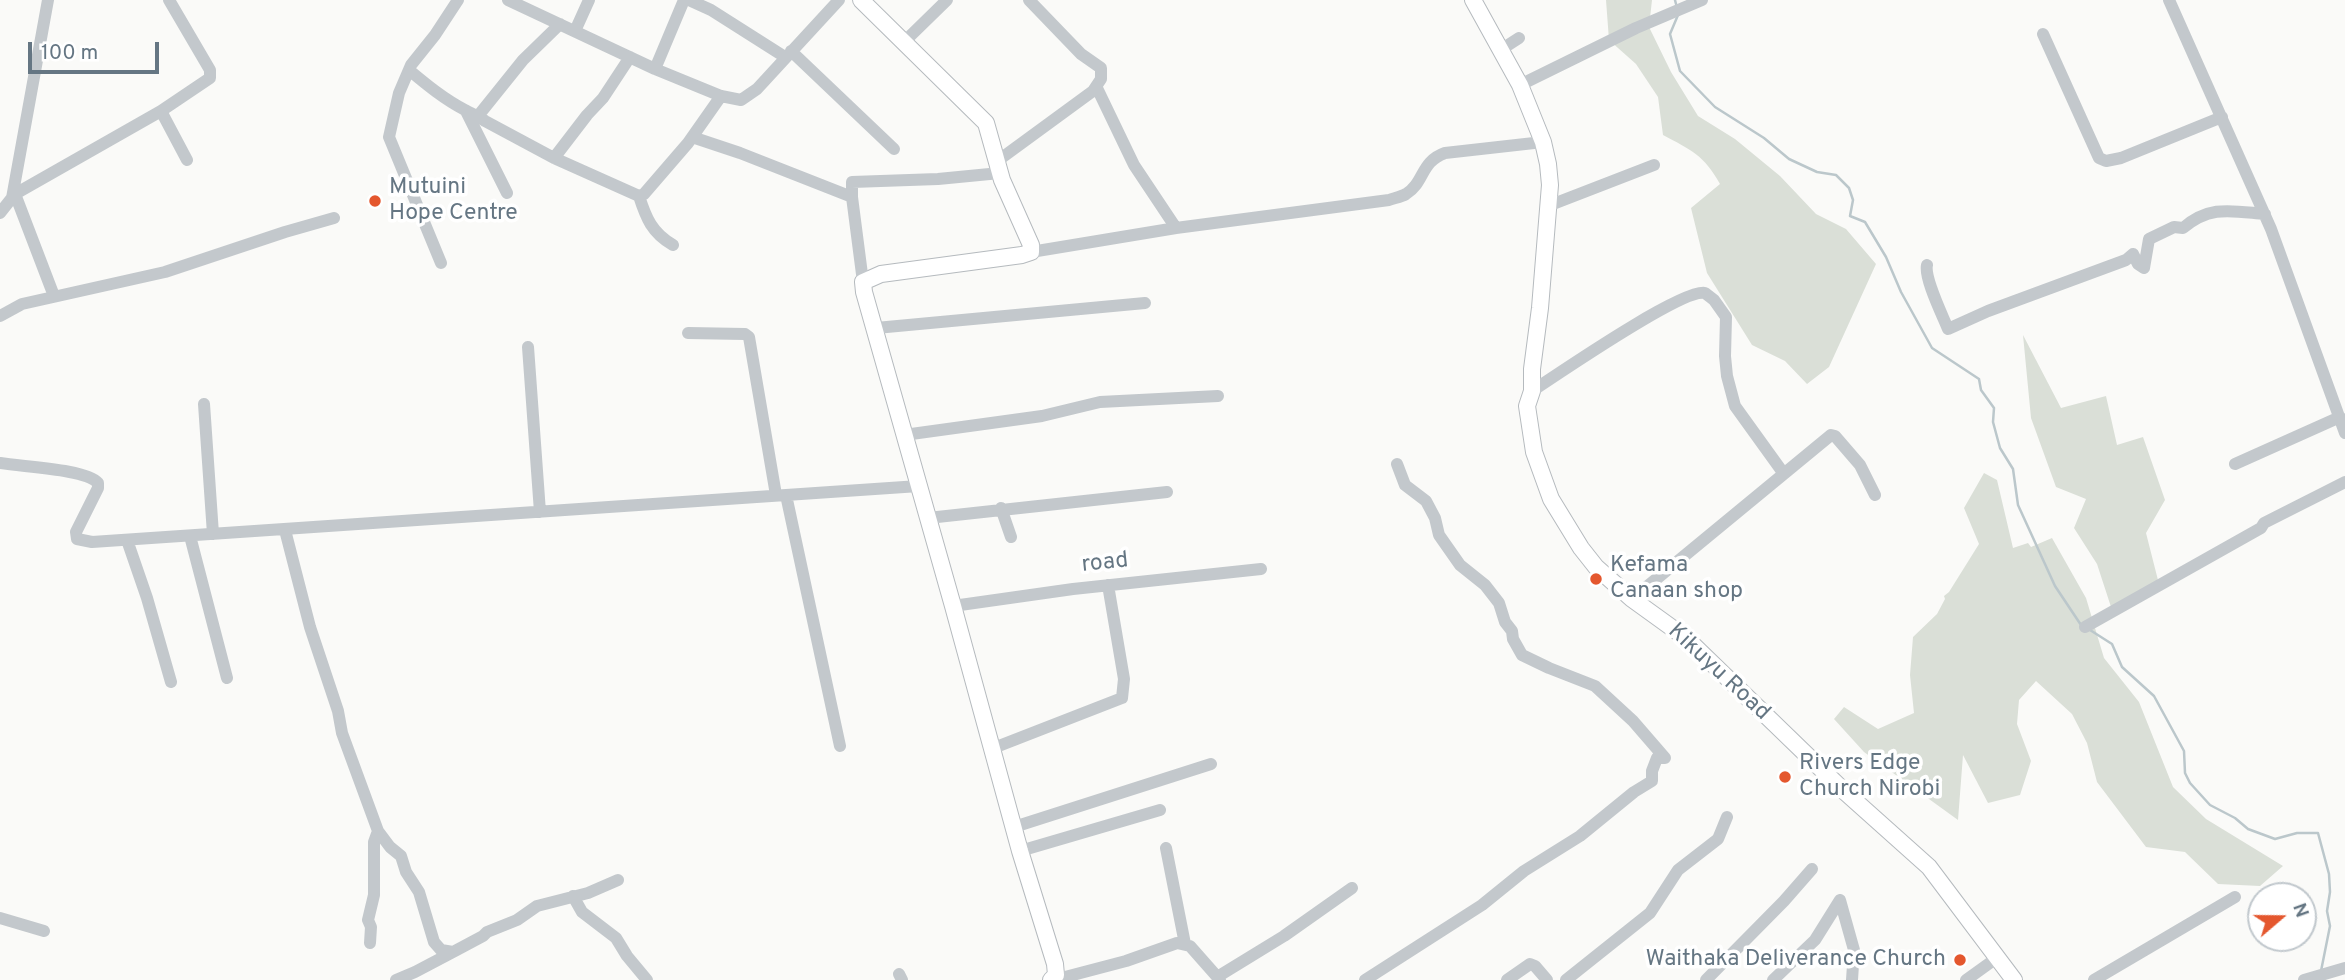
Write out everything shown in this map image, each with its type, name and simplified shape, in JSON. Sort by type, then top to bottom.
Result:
[{"type":"main road","points":[[861,0],[986,123],[998,167],[1031,245],[1031,252],[1022,256],[881,274],[863,282],[1054,977]]},
{"type":"main road","name":"Kikuyu Road","points":[[1473,0],[1520,85],[1543,142],[1548,164],[1548,206],[1540,308],[1532,369],[1532,391],[1527,406],[1534,452],[1552,499],[1581,548],[1596,567],[1632,599],[1686,638],[1833,781],[1928,867],[2014,980]]},
{"type":"street","points":[[48,0],[13,196],[54,296]]},
{"type":"street","points":[[0,213],[13,196],[161,111],[212,75],[169,0]]},
{"type":"street","points":[[441,263],[388,137],[399,93],[409,70],[457,0]]},
{"type":"street","points":[[508,0],[655,69],[721,96],[735,99],[746,98],[757,89],[839,0]]},
{"type":"street","points":[[575,31],[589,0]]},
{"type":"street","points":[[655,69],[687,0],[714,5],[788,54],[894,149]]},
{"type":"street","points":[[905,41],[947,0]]},
{"type":"street","points":[[863,282],[851,185],[855,181],[938,179],[998,167],[1097,88],[1101,79],[1101,68],[1081,54],[1029,0]]},
{"type":"street","points":[[1520,85],[1702,0]]},
{"type":"street","points":[[2169,0],[2265,214],[2345,433]]},
{"type":"street","points":[[472,114],[560,24]]},
{"type":"street","points":[[2043,34],[2099,158],[2103,160],[2121,158],[2222,117]]},
{"type":"street","points":[[1502,49],[1519,38]]},
{"type":"street","points":[[554,158],[603,98],[630,57]]},
{"type":"street","points":[[409,70],[437,93],[472,114],[554,158],[639,196],[650,226],[659,237],[673,245]]},
{"type":"street","points":[[1097,88],[1134,165],[1176,228]]},
{"type":"street","points":[[639,196],[644,194],[692,137],[721,96]]},
{"type":"street","points":[[161,111],[187,160]]},
{"type":"street","points":[[472,114],[507,193]]},
{"type":"street","points":[[692,137],[852,197]]},
{"type":"street","points":[[1031,252],[1176,228],[1389,200],[1405,194],[1415,185],[1427,163],[1434,157],[1445,153],[1543,142]]},
{"type":"street","points":[[1548,206],[1654,165]]},
{"type":"street","points":[[1927,265],[1925,274],[1948,329],[1988,311],[2126,260],[2133,254],[2138,264],[2144,268],[2149,239],[2174,227],[2183,228],[2197,216],[2226,211],[2265,214]]},
{"type":"street","points":[[0,316],[22,304],[165,272],[334,218]]},
{"type":"street","points":[[1532,391],[1665,307],[1693,294],[1705,293],[1714,300],[1726,317],[1727,376],[1735,406],[1784,474]]},
{"type":"street","points":[[876,328],[1145,303]]},
{"type":"street","points":[[688,333],[745,334],[750,337],[781,495],[840,746]]},
{"type":"street","points":[[528,347],[540,512]]},
{"type":"street","points":[[904,435],[1042,416],[1100,402],[1218,396]]},
{"type":"street","points":[[204,404],[213,534]]},
{"type":"street","points":[[2235,464],[2340,417]]},
{"type":"street","points":[[1632,599],[1831,435],[1835,436],[1860,465],[1875,495]]},
{"type":"street","points":[[0,463],[63,470],[94,478],[98,488],[76,532],[77,538],[92,541],[919,486]]},
{"type":"street","points":[[1365,980],[1482,905],[1524,870],[1580,836],[1634,792],[1652,781],[1652,771],[1657,758],[1665,758],[1633,721],[1595,686],[1522,655],[1513,639],[1512,631],[1505,622],[1499,603],[1485,585],[1460,565],[1439,536],[1435,518],[1426,501],[1405,485],[1397,464]]},
{"type":"street","points":[[2085,627],[2262,528],[2264,523],[2345,482]]},
{"type":"street","points":[[928,518],[1167,492]]},
{"type":"street","points":[[1001,508],[1011,537]]},
{"type":"street","points":[[285,530],[310,627],[338,711],[342,733],[378,831],[401,856],[405,872],[419,892],[434,942],[441,950],[453,952]]},
{"type":"street","points":[[190,536],[228,678]]},
{"type":"street","points":[[127,540],[171,682]]},
{"type":"street","name":"road","points":[[953,606],[1108,585],[1261,569]]},
{"type":"street","points":[[991,749],[1122,698],[1124,679],[1108,585]]},
{"type":"street","points":[[1014,827],[1211,764]]},
{"type":"street","points":[[1020,851],[1160,810]]},
{"type":"street","points":[[1566,980],[1650,913],[1678,870],[1718,839],[1727,817]]},
{"type":"street","points":[[370,943],[371,927],[368,920],[374,895],[374,842],[378,831]]},
{"type":"street","points":[[1166,848],[1185,944]]},
{"type":"street","points":[[1706,980],[1812,869]]},
{"type":"street","points":[[396,980],[484,936],[487,932],[517,920],[537,906],[588,893],[618,880]]},
{"type":"street","points":[[1054,977],[1065,977],[1126,961],[1177,943],[1191,946],[1218,978],[1352,888]]},
{"type":"street","points":[[573,896],[582,912],[616,938],[626,956],[647,980]]},
{"type":"street","points":[[2094,980],[2235,897]]},
{"type":"street","points":[[1773,980],[1815,940],[1840,900],[1854,950],[1852,980]]},
{"type":"street","points":[[0,918],[44,931]]},
{"type":"street","points":[[1966,980],[1998,957]]},
{"type":"street","points":[[1507,980],[1530,964],[1547,980]]},
{"type":"street","points":[[2304,980],[2345,968]]},
{"type":"shaded area","points":[[1606,0],[1652,0],[1649,27],[1671,72],[1698,116],[1735,139],[1780,176],[1816,214],[1846,229],[1876,264],[1829,367],[1807,384],[1785,361],[1752,345],[1707,273],[1691,208],[1720,184],[1696,154],[1663,135],[1658,97],[1636,64],[1609,40]]},
{"type":"shaded area","points":[[2023,335],[2061,408],[2106,396],[2117,445],[2143,437],[2165,500],[2146,533],[2160,588],[2112,610],[2097,564],[2074,528],[2086,499],[2056,487],[2031,418]]},
{"type":"shaded area","points":[[1984,473],[1997,480],[2013,548],[2028,543],[2031,547],[2052,538],[2086,598],[2104,658],[2139,702],[2173,787],[2206,819],[2283,866],[2265,882],[2247,882],[2247,885],[2218,884],[2185,852],[2146,847],[2097,782],[2087,743],[2072,714],[2036,681],[2019,700],[2017,724],[2031,761],[2020,795],[1988,803],[1963,755],[1958,820],[1864,752],[1834,719],[1844,707],[1878,729],[1914,713],[1910,675],[1913,637],[1937,614],[1944,596],[1979,544],[1964,508]]},
{"type":"waterway","points":[[1675,0],[1676,4]]},
{"type":"waterway","points":[[1678,15],[1670,34],[1680,71],[1715,107],[1764,138],[1789,159],[1817,172],[1836,175],[1849,188],[1853,200],[1850,216],[1865,222],[1886,257],[1901,292],[1932,348],[1979,379],[1981,390],[1994,408],[1993,422],[2000,448],[2013,469],[2018,505],[2055,586],[2081,625]]},
{"type":"waterway","points":[[2090,630],[2112,644],[2122,667],[2154,696],[2184,751],[2185,773],[2190,783],[2210,805],[2235,818],[2248,829],[2275,839],[2297,833],[2318,833],[2329,874],[2330,892],[2327,911],[2330,926],[2321,971]]},
{"type":"place","name":"Mutuini Hope Centre","points":[[375,201]]},
{"type":"place","name":"Kefama Canaan shop","points":[[1596,579]]},
{"type":"place","name":"Rivers Edge Church Nirobi","points":[[1785,777]]},
{"type":"place","name":"Waithaka Deliverance Church","points":[[1960,960]]}]
